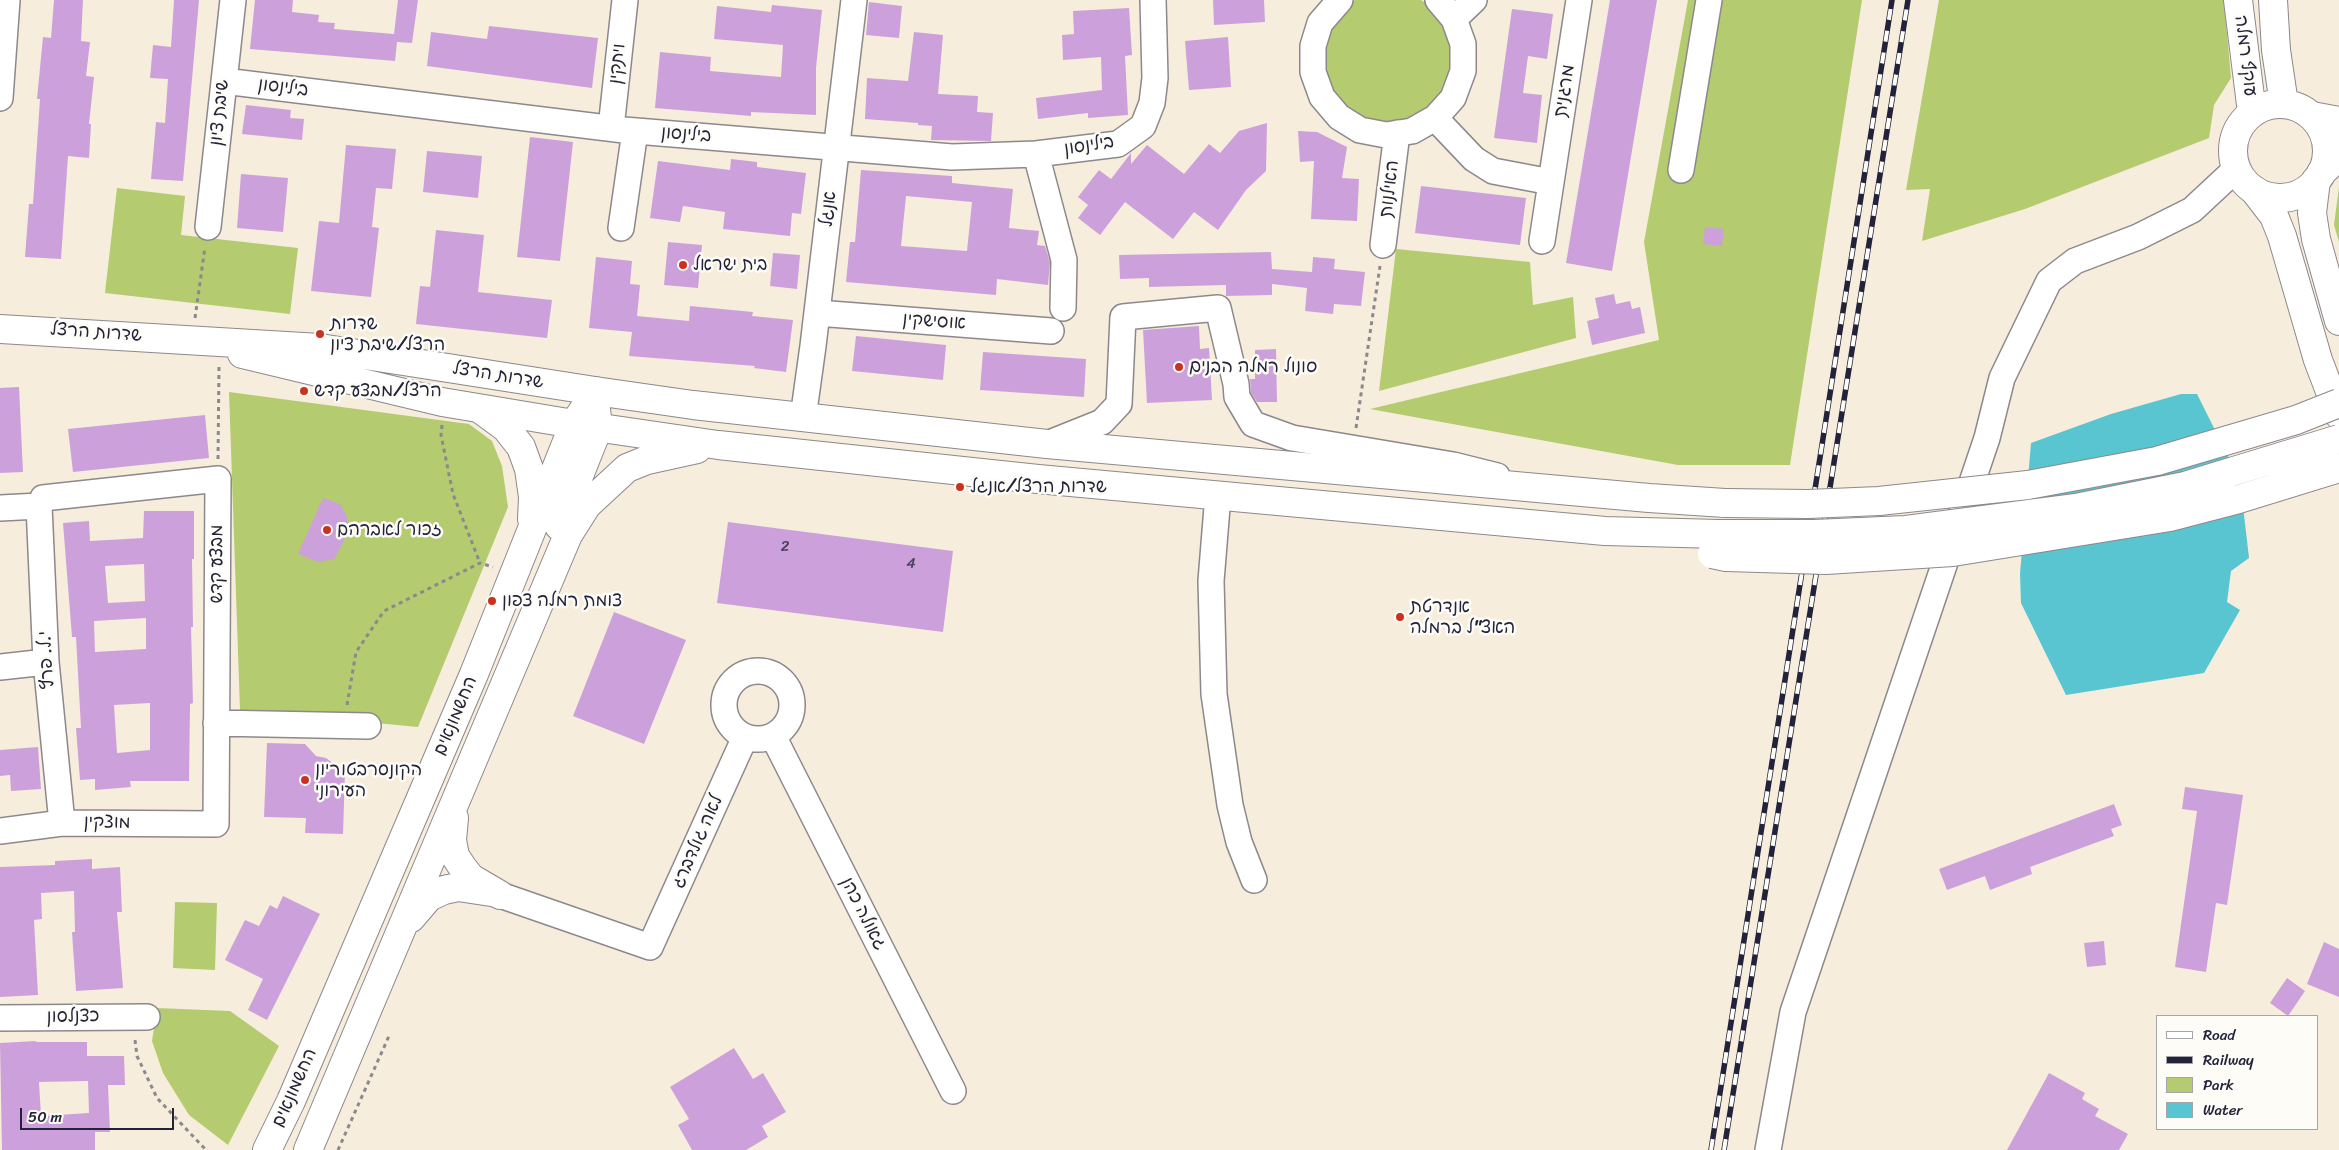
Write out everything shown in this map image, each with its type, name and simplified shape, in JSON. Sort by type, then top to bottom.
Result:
[{"type":"main road","name":"עוקף רמלה","points":[[2238,0],[2252,113]]},
{"type":"main road","name":"עוקף רמלה","points":[[2273,0],[2276,50],[2284,104]]},
{"type":"main road","points":[[2339,321],[2316,239],[2312,213],[2325,170],[2326,144],[2322,129],[2312,116],[2299,108],[2284,104],[2262,107],[2252,113],[2241,124],[2234,138],[2233,154],[2236,168],[2244,181],[2254,190],[2274,216],[2318,360],[2339,415]]},
{"type":"main road","points":[[2312,116],[2339,121]]},
{"type":"main road","points":[[2254,190],[2267,196],[2283,198],[2298,194],[2312,185],[2325,170]]},
{"type":"main road","name":"שדרות הרצל","points":[[0,328],[320,348],[595,392],[803,418],[1047,444],[1649,498],[1725,502],[1808,504],[1870,501],[2028,485],[2157,461],[2296,420],[2339,403]]},
{"type":"main road","name":"שדרות הרצל","points":[[192,340],[338,379],[442,402],[586,426],[718,445],[1038,479],[1605,532],[1651,546],[1715,544]]},
{"type":"main road","name":"החשמונאים","points":[[267,1150],[295,1092],[532,533],[586,426],[595,392]]},
{"type":"main road","points":[[480,409],[506,428],[521,447],[529,469],[533,497],[532,533]]},
{"type":"main road","points":[[542,593],[586,426]]},
{"type":"main road","points":[[1715,544],[1814,534],[1906,530],[2076,508],[2185,486],[2339,439]]},
{"type":"main road","points":[[542,593],[568,535],[587,505],[627,468],[647,460],[718,445]]},
{"type":"main road","points":[[1715,544],[1726,556],[1826,560],[1953,552],[2170,517],[2239,499],[2339,468]]},
{"type":"main road","name":"החשמונאים","points":[[308,1150],[542,593]]},
{"type":"main road","points":[[465,779],[452,827],[455,856],[471,878],[500,895]]},
{"type":"main road","points":[[400,933],[416,910],[429,897],[444,890],[458,887],[500,895]]},
{"type":"street","points":[[0,98],[7,0]]},
{"type":"street","name":"שיבת ציון","points":[[208,227],[233,0]]},
{"type":"street","name":"ויתקין","points":[[621,228],[625,0]]},
{"type":"street","name":"אנגל","points":[[803,418],[854,0]]},
{"type":"street","name":"בילינסון","points":[[224,81],[623,130],[952,157],[1036,154],[1118,144],[1143,126],[1152,103],[1155,78],[1153,0]]},
{"type":"street","points":[[1340,0],[1320,23],[1313,46],[1313,72],[1322,97],[1339,117],[1360,130],[1386,135],[1412,131],[1435,118],[1453,98],[1463,71],[1463,44],[1454,19],[1438,0]]},
{"type":"street","points":[[1454,19],[1474,0]]},
{"type":"street","name":"מרגנית","points":[[1542,241],[1579,0]]},
{"type":"street","points":[[1681,170],[1709,0]]},
{"type":"street","points":[[1435,118],[1474,159],[1493,171],[1551,182]]},
{"type":"street","name":"האילנות","points":[[1383,246],[1397,133]]},
{"type":"street","points":[[1036,154],[1064,260],[1063,308]]},
{"type":"street","points":[[1768,1150],[1793,1012],[1984,447],[2002,378],[2049,281],[2075,261],[2138,236],[2192,210],[2236,168]]},
{"type":"street","points":[[1047,444],[1102,422],[1119,404],[1123,317],[1218,308],[1236,384],[1237,397],[1254,424],[1292,438],[1453,465],[1543,488]]},
{"type":"street","name":"אוסישקין","points":[[817,313],[1051,331]]},
{"type":"street","points":[[0,508],[218,479]]},
{"type":"street","name":"מבצע קדש","points":[[216,824],[218,479]]},
{"type":"street","points":[[1218,495],[1211,580],[1214,694],[1219,741],[1230,805],[1239,842],[1254,880]]},
{"type":"street","name":"י.ל. פרץ","points":[[41,502],[46,662],[62,823]]},
{"type":"street","points":[[0,667],[46,662]]},
{"type":"street","points":[[754,670],[770,672],[780,678],[791,696],[790,717],[784,727],[773,736],[761,739],[745,737],[728,724],[723,708],[728,687],[735,679],[754,670]]},
{"type":"street","points":[[216,724],[356,726]]},
{"type":"street","name":"גאולה כהן","points":[[773,736],[953,1091]]},
{"type":"street","name":"לאה גולדברג","points":[[500,895],[650,947],[745,737]]},
{"type":"street","name":"מוצקין","points":[[0,831],[62,823],[216,824]]},
{"type":"street","name":"כצנלסון","points":[[0,1018],[140,1017]]},
{"type":"path","points":[[192,340],[208,227]]},
{"type":"path","points":[[1353,448],[1383,246]]},
{"type":"path","points":[[218,479],[219,348]]},
{"type":"path","points":[[442,402],[441,435],[453,494],[480,563]]},
{"type":"path","points":[[356,726],[356,652],[384,611],[480,563],[514,575]]},
{"type":"path","points":[[140,1017],[137,1056],[157,1098],[206,1150]]},
{"type":"path","points":[[338,1150],[389,1036]]},
{"type":"green space","points":[[1355,0],[1421,0],[1431,6],[1446,24],[1455,69],[1445,93],[1409,122],[1386,126],[1363,121],[1330,93],[1321,70],[1328,27],[1342,9]]},
{"type":"green space","points":[[1688,0],[1862,0],[1790,465],[1678,465],[1370,409],[1659,340],[1644,242]]},
{"type":"green space","points":[[1939,0],[2224,0],[2231,78],[2214,105],[2209,138],[2025,209],[1922,241],[1930,189],[1906,190]]},
{"type":"green space","points":[[2339,187],[2339,242],[2334,225]]},
{"type":"green space","points":[[117,188],[185,196],[181,235],[298,248],[290,314],[105,293]]},
{"type":"green space","points":[[1396,249],[1530,262],[1533,305],[1573,297],[1576,338],[1379,391]]},
{"type":"green space","points":[[229,392],[469,424],[492,441],[502,466],[508,507],[418,727],[240,710]]},
{"type":"green space","points":[[175,902],[217,903],[215,970],[173,968]]},
{"type":"green space","points":[[157,1008],[230,1011],[279,1046],[228,1145],[189,1115],[163,1073],[152,1041]]},
{"type":"water","points":[[2181,394],[2197,394],[2240,480],[2249,558],[2231,571],[2227,602],[2240,610],[2204,673],[2066,695],[2021,603],[2020,574],[2031,443],[2111,414]]},
{"type":"building","points":[[54,0],[83,0],[81,41],[90,42],[86,76],[94,77],[89,124],[91,124],[89,158],[68,156],[61,259],[25,257],[29,204],[33,204],[40,99],[37,99],[43,37],[51,38]]},
{"type":"building","points":[[174,0],[199,0],[183,181],[151,179],[156,122],[165,123],[168,79],[150,78],[153,45],[171,47]]},
{"type":"building","points":[[255,0],[293,0],[292,12],[319,15],[318,22],[335,23],[334,29],[394,34],[398,0],[418,0],[412,43],[397,42],[395,61],[250,49]]},
{"type":"building","points":[[1213,0],[1264,0],[1265,22],[1214,25]]},
{"type":"building","points":[[1610,0],[1657,0],[1612,271],[1566,263]]},
{"type":"building","points":[[869,2],[902,6],[899,38],[866,35]]},
{"type":"building","points":[[772,5],[822,10],[816,68],[816,115],[751,112],[751,116],[655,108],[660,52],[711,57],[710,71],[781,77],[783,45],[714,39],[717,6],[771,12]]},
{"type":"building","points":[[1129,8],[1132,55],[1125,56],[1128,115],[1088,118],[1088,113],[1038,119],[1036,98],[1102,90],[1101,57],[1063,60],[1062,35],[1074,34],[1073,11]]},
{"type":"building","points":[[1512,9],[1553,14],[1547,59],[1528,56],[1523,93],[1542,95],[1537,143],[1494,138]]},
{"type":"building","points":[[489,26],[598,38],[592,88],[427,66],[431,32],[487,39]]},
{"type":"building","points":[[914,32],[943,35],[938,94],[978,96],[977,112],[993,113],[991,141],[931,140],[932,126],[918,125],[918,123],[865,119],[867,78],[908,81]]},
{"type":"building","points":[[1228,37],[1231,87],[1189,90],[1185,41]]},
{"type":"building","points":[[246,105],[291,110],[290,118],[304,119],[302,140],[242,134]]},
{"type":"building","points":[[1267,123],[1266,171],[1246,190],[1218,230],[1194,212],[1173,239],[1125,202],[1100,235],[1078,218],[1088,205],[1078,197],[1099,170],[1111,179],[1131,153],[1131,164],[1147,145],[1184,174],[1209,144],[1220,153],[1239,131]]},
{"type":"building","points":[[1298,131],[1317,132],[1347,147],[1342,178],[1359,179],[1357,221],[1311,219],[1314,161],[1300,162]]},
{"type":"building","points":[[530,137],[573,142],[560,261],[517,257]]},
{"type":"building","points":[[346,145],[396,149],[392,189],[376,188],[372,227],[379,228],[371,297],[311,291],[319,221],[339,223]]},
{"type":"building","points":[[427,151],[482,156],[478,198],[423,192]]},
{"type":"building","points":[[731,159],[757,162],[757,167],[806,173],[801,214],[792,213],[790,236],[723,229],[725,212],[683,206],[680,222],[650,218],[658,161],[730,170]]},
{"type":"building","points":[[861,170],[952,176],[952,183],[1013,189],[1009,228],[1039,231],[1037,245],[1045,246],[1050,262],[1048,285],[997,279],[996,295],[846,282],[850,242],[855,242]],"holes":[[[906,196],[972,202],[967,251],[901,246]]]},
{"type":"building","points":[[241,174],[288,178],[283,232],[237,228]]},
{"type":"building","points":[[1421,186],[1526,198],[1520,245],[1415,233]]},
{"type":"building","points":[[1705,227],[1724,229],[1722,246],[1703,244]]},
{"type":"building","points":[[436,230],[484,235],[478,292],[552,300],[547,338],[416,324],[420,286],[430,287]]},
{"type":"building","name":"בית ישראל","points":[[668,242],[702,245],[698,288],[664,285]]},
{"type":"building","points":[[1271,252],[1272,269],[1312,272],[1313,257],[1335,259],[1334,269],[1365,272],[1361,306],[1334,304],[1333,314],[1305,311],[1307,288],[1272,284],[1272,295],[1226,296],[1226,285],[1149,287],[1149,278],[1120,279],[1119,255]]},
{"type":"building","points":[[773,253],[800,255],[797,289],[770,286]]},
{"type":"building","points":[[596,257],[632,261],[630,284],[640,285],[637,316],[689,321],[690,306],[753,312],[752,316],[793,320],[786,372],[754,368],[755,366],[629,356],[632,332],[589,328]]},
{"type":"building","points":[[1614,294],[1616,304],[1630,301],[1632,309],[1640,307],[1645,333],[1592,345],[1587,321],[1599,318],[1595,298]]},
{"type":"building","points":[[1199,326],[1200,349],[1209,348],[1212,400],[1147,403],[1143,330]]},
{"type":"building","points":[[856,336],[946,345],[943,380],[852,371]]},
{"type":"building","points":[[1276,349],[1277,402],[1257,402],[1251,393],[1250,379],[1255,379],[1255,350]]},
{"type":"building","points":[[983,352],[1086,359],[1084,397],[980,390]]},
{"type":"building","points":[[19,387],[23,472],[0,473],[0,388]]},
{"type":"building","points":[[205,415],[209,458],[73,472],[68,429]]},
{"type":"building","name":"זכור לאברהם","points":[[323,498],[340,504],[348,519],[344,541],[334,559],[318,562],[298,554]]},
{"type":"building","points":[[144,511],[194,511],[194,559],[192,559],[193,627],[191,627],[193,703],[190,704],[189,781],[130,781],[131,787],[95,790],[95,779],[80,780],[76,728],[81,728],[76,637],[72,637],[63,523],[89,521],[90,541],[143,538]],"holes":[[[144,564],[145,601],[108,603],[105,566]],[[146,618],[146,649],[95,652],[94,621]],[[150,703],[150,750],[117,753],[114,705]]]},
{"type":"building","points":[[728,522],[953,551],[943,632],[717,603]]},
{"type":"building","points":[[614,612],[686,640],[644,744],[573,716]]},
{"type":"building","name":"הקונסרבטוריון העירוני","points":[[267,743],[305,744],[316,756],[326,758],[345,772],[343,834],[305,833],[306,818],[264,817]]},
{"type":"building","points":[[38,747],[41,789],[11,791],[10,775],[0,776],[0,750]]},
{"type":"building","points":[[2185,787],[2243,795],[2227,905],[2216,903],[2206,972],[2175,967],[2197,811],[2182,809]]},
{"type":"building","points":[[2114,804],[2122,825],[2111,829],[2114,836],[2030,867],[2032,874],[1990,890],[1985,876],[1947,890],[1939,869]]},
{"type":"building","points":[[92,859],[92,869],[120,867],[122,912],[117,912],[123,988],[76,991],[72,932],[75,932],[74,891],[41,893],[42,919],[34,920],[38,995],[0,997],[0,867],[55,865],[55,861]]},
{"type":"building","points":[[283,896],[320,914],[267,1020],[248,1010],[263,979],[225,960],[245,920],[259,926],[270,905],[277,909]]},
{"type":"building","points":[[2104,941],[2106,965],[2087,967],[2084,943]]},
{"type":"building","points":[[2324,942],[2339,949],[2339,997],[2307,984]]},
{"type":"building","points":[[2287,978],[2305,991],[2289,1015],[2270,1003]]},
{"type":"building","points":[[36,1041],[87,1042],[87,1056],[124,1056],[125,1085],[108,1085],[110,1132],[95,1132],[95,1150],[2,1150],[0,1043]],"holes":[[[88,1081],[89,1113],[41,1116],[39,1082]]]},
{"type":"building","points":[[734,1048],[753,1079],[763,1073],[786,1112],[762,1126],[768,1137],[746,1150],[692,1150],[678,1125],[689,1119],[670,1087]]},
{"type":"building","points":[[2049,1073],[2085,1093],[2082,1099],[2099,1109],[2095,1116],[2128,1134],[2119,1150],[2007,1150]]},
{"type":"railway","points":[[1711,1150],[1892,0]]},
{"type":"railway","points":[[1724,1150],[1908,0]]},
{"type":"place","name":"בית ישראל","points":[[683,265]]},
{"type":"place","name":"שדרות הרצל/שיבת ציון","points":[[320,334]]},
{"type":"place","name":"סונול רמלה הבנים","points":[[1179,367]]},
{"type":"place","name":"הרצל/מבצע קדש","points":[[304,391]]},
{"type":"place","name":"שדרות הרצל/אנגל","points":[[960,487]]},
{"type":"place","name":"זכור לאברהם","points":[[327,530]]},
{"type":"place","name":"צומת רמלה צפון","points":[[492,601]]},
{"type":"place","name":"אנדרטת האצ\"ל ברמלה","points":[[1400,617]]},
{"type":"place","name":"הקונסרבטוריון העירוני","points":[[305,780]]}]
